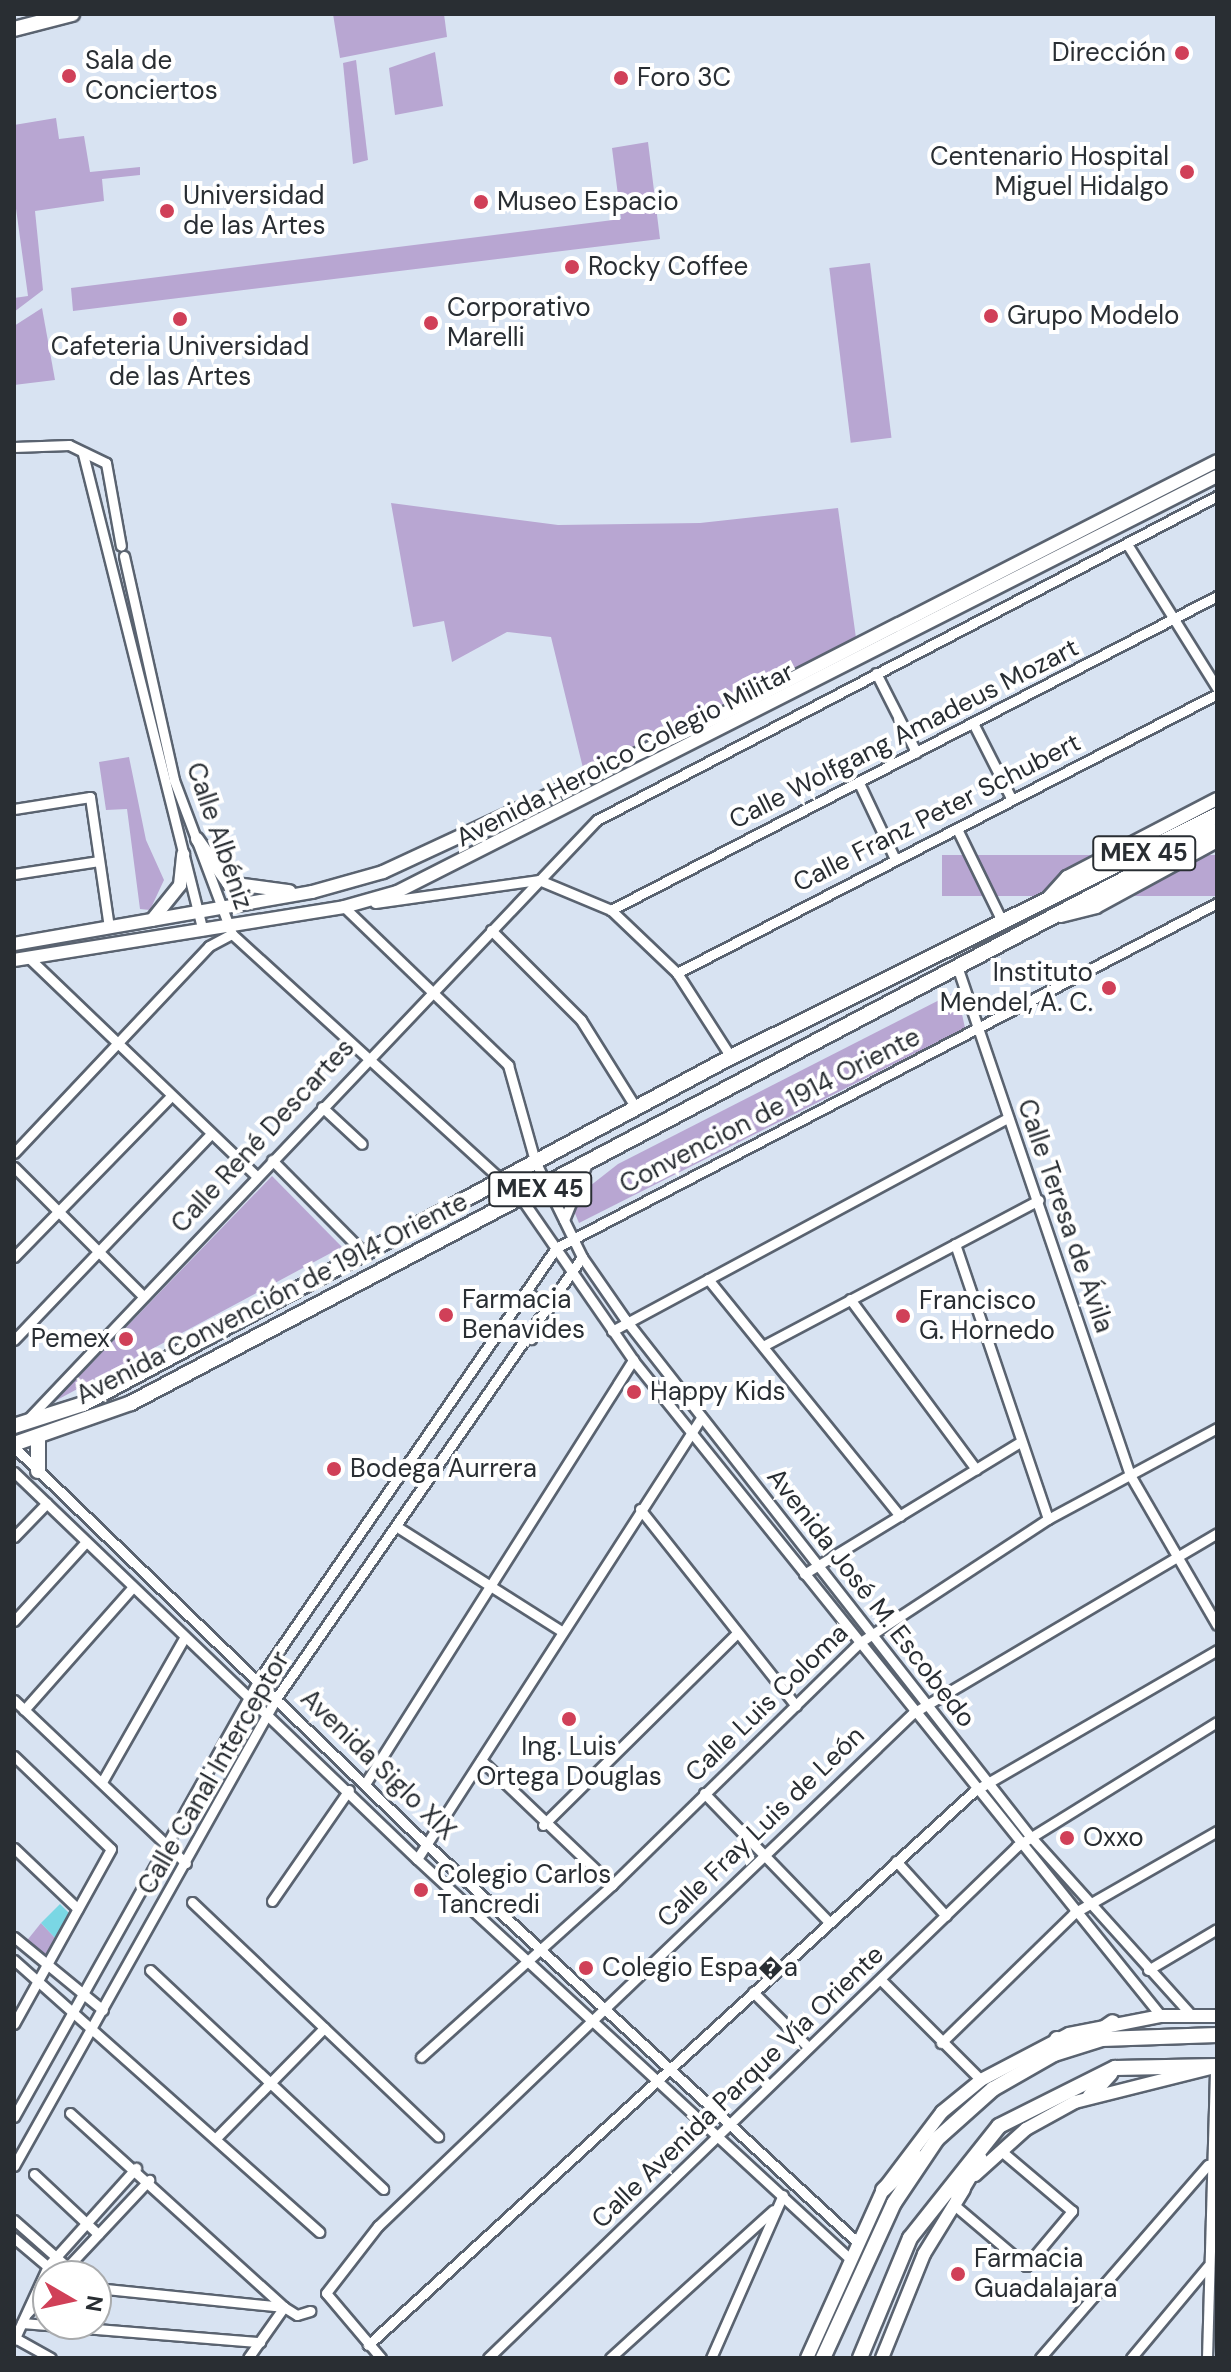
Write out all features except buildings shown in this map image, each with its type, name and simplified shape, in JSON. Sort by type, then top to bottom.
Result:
[{"type":"main road","points":[[14,29],[72,14]]},
{"type":"main road","name":"Avenida Convención de 1914 Oriente","points":[[14,1445],[38,1439],[131,1403],[959,972],[1058,917],[1075,897],[1217,815]]},
{"type":"main road","name":"Avenida Convención de 1914 Oriente","points":[[18,1426],[83,1404],[366,1255],[535,1161],[1000,917],[1046,900],[1075,897],[1217,830]]},
{"type":"main road","points":[[38,1439],[38,1471]]},
{"type":"main road","points":[[883,2190],[993,2089],[1078,2046],[1113,2022]]},
{"type":"main road","points":[[1057,2039],[1078,2046],[1164,2032],[1217,2035]]},
{"type":"main road","points":[[860,2358],[910,2238],[984,2140],[999,2126],[1115,2068],[1216,2066]]},
{"type":"main road","points":[[1090,2096],[1115,2068]]},
{"type":"main road","points":[[955,2200],[999,2126]]},
{"type":"main road","points":[[823,2358],[870,2246],[937,2139]]},
{"type":"street","points":[[14,447],[69,445],[83,454]]},
{"type":"street","name":"Calle Albéniz","points":[[83,454],[106,463],[109,490],[174,780],[229,930],[364,1061],[497,1182],[521,1198]]},
{"type":"street","name":"Calle Albéniz","points":[[83,454],[108,576],[183,854],[196,914],[203,930]]},
{"type":"street","name":"Avenida Heroico Colegio Militar","points":[[14,944],[312,892],[383,872],[719,716],[1217,461]]},
{"type":"street","name":"Avenida Heroico Colegio Militar","points":[[14,960],[203,930],[229,930],[344,907],[437,875],[1217,476]]},
{"type":"street","points":[[91,495],[109,490]]},
{"type":"street","name":"Avenida Heroico Colegio Militar","points":[[539,880],[597,820],[1217,496]]},
{"type":"street","points":[[1127,544],[1217,691]]},
{"type":"street","points":[[108,576],[127,572]]},
{"type":"street","name":"Calle Wolfgang Amadeus Mozart","points":[[611,910],[1217,596]]},
{"type":"street","points":[[876,673],[916,752]]},
{"type":"street","name":"Calle Franz Peter Schubert","points":[[677,973],[1217,691]]},
{"type":"street","points":[[973,723],[1011,798]]},
{"type":"street","points":[[859,783],[895,859]]},
{"type":"street","points":[[14,809],[90,797],[109,928]]},
{"type":"street","name":"Avenida Convención de 1914 Oriente","points":[[1046,900],[1067,877],[1217,799]]},
{"type":"street","points":[[957,829],[1000,917]]},
{"type":"street","points":[[197,839],[228,883],[312,892]]},
{"type":"street","name":"Avenida Convención de 1914 Oriente","points":[[1058,917],[1096,907],[1217,841]]},
{"type":"street","points":[[148,923],[172,900],[183,854]]},
{"type":"street","points":[[14,874],[99,861]]},
{"type":"street","points":[[344,907],[539,880],[611,910],[677,973],[731,1057]]},
{"type":"street","name":"Calle René Descartes","points":[[18,1426],[539,880]]},
{"type":"street","name":"Convencion de 1914 Oriente","points":[[556,1248],[1217,903]]},
{"type":"street","name":"Avenida José M. Escobedo","points":[[344,907],[508,1065],[535,1161],[582,1257],[625,1319],[1030,1836],[1191,2015]]},
{"type":"street","points":[[14,1153],[209,946],[229,930]]},
{"type":"street","points":[[491,930],[581,1020],[636,1108]]},
{"type":"street","points":[[29,958],[116,1046],[256,1176]]},
{"type":"street","name":"Calle Teresa de Ávila","points":[[959,972],[975,1031],[1039,1200],[1130,1475],[1217,1625]]},
{"type":"street","points":[[14,1257],[170,1097]]},
{"type":"street","points":[[322,1107],[362,1144]]},
{"type":"street","points":[[612,1331],[625,1319],[708,1279],[1008,1118]]},
{"type":"street","points":[[14,1340],[210,1135]]},
{"type":"street","points":[[272,1160],[366,1255]]},
{"type":"street","points":[[564,1220],[586,1166]]},
{"type":"street","points":[[14,1167],[142,1295]]},
{"type":"street","name":"Avenida José M. Escobedo","points":[[521,1198],[633,1360],[1017,1846],[1161,2016]]},
{"type":"street","points":[[763,1346],[1039,1200]]},
{"type":"street","points":[[955,1244],[1048,1519]]},
{"type":"street","name":"Calle Canal Interceptor","points":[[14,2117],[250,1694],[556,1248]]},
{"type":"street","name":"Calle Canal Interceptor","points":[[14,2166],[277,1697],[531,1339],[582,1257]]},
{"type":"street","points":[[708,1279],[900,1516]]},
{"type":"street","points":[[527,1291],[548,1310]]},
{"type":"street","points":[[850,1299],[976,1469]]},
{"type":"street","points":[[506,1321],[531,1339]]},
{"type":"street","points":[[365,1784],[633,1360]]},
{"type":"street","points":[[417,1859],[688,1430],[701,1418]]},
{"type":"street","name":"Calle Luis Coloma","points":[[421,2057],[527,1958],[612,1885],[859,1643],[1048,1519],[1217,1428]]},
{"type":"street","points":[[804,1574],[1020,1442]]},
{"type":"street","name":"Avenida Siglo XIX","points":[[14,1445],[260,1678],[425,1843],[672,2067],[856,2241]]},
{"type":"street","name":"Avenida Siglo XIX","points":[[14,1472],[184,1638],[250,1694],[417,1859],[720,2134],[848,2257]]},
{"type":"street","points":[[14,1537],[47,1503]]},
{"type":"street","points":[[640,1509],[796,1706]]},
{"type":"street","points":[[399,1528],[487,1588],[561,1631]]},
{"type":"street","name":"Calle Fray Luis de León","points":[[368,2345],[326,2293],[378,2226],[760,1857],[913,1713],[1217,1533]]},
{"type":"street","points":[[14,1621],[86,1542]]},
{"type":"street","points":[[24,1710],[132,1588]]},
{"type":"street","points":[[543,1825],[736,1634]]},
{"type":"street","points":[[102,1782],[184,1638]]},
{"type":"street","points":[[381,2358],[368,2345],[974,1791],[1217,1650]]},
{"type":"street","points":[[14,1700],[186,1863]]},
{"type":"street","name":"Calle Avenida Parque Vía Oriente","points":[[488,2358],[1017,1846],[1217,1722]]},
{"type":"street","points":[[14,1756],[111,1849],[14,2024]]},
{"type":"street","points":[[481,1760],[543,1825],[612,1885]]},
{"type":"street","points":[[272,1901],[349,1790]]},
{"type":"street","points":[[704,1793],[760,1857],[829,1922]]},
{"type":"street","points":[[941,2043],[1074,1913],[1217,1831]]},
{"type":"street","points":[[14,1848],[78,1909]]},
{"type":"street","points":[[896,1861],[946,1916]]},
{"type":"street","points":[[192,1902],[438,2136]]},
{"type":"street","points":[[1148,1970],[1217,1929]]},
{"type":"street","points":[[14,1937],[45,1968],[103,2010]]},
{"type":"street","points":[[14,1960],[37,1983],[94,2025],[319,2232]]},
{"type":"street","points":[[150,1970],[383,2189]]},
{"type":"street","points":[[881,1980],[981,2080]]},
{"type":"street","points":[[753,1992],[808,2047]]},
{"type":"street","points":[[807,2358],[848,2257],[883,2190],[917,2138],[981,2080],[1057,2039],[1113,2022],[1161,2016],[1217,2016]]},
{"type":"street","points":[[217,2137],[324,2028]]},
{"type":"street","points":[[882,2358],[955,2200],[1000,2150],[1090,2096],[1216,2066],[1209,2164],[1207,2358]]},
{"type":"street","points":[[70,2113],[136,2168],[284,2307],[297,2315],[310,2311]]},
{"type":"street","points":[[955,2200],[1026,2266],[1072,2211],[1000,2150]]},
{"type":"street","points":[[1040,2358],[1209,2164]]},
{"type":"street","points":[[53,2260],[136,2168]]},
{"type":"street","points":[[34,2174],[98,2234]]},
{"type":"street","points":[[72,2260],[149,2180]]},
{"type":"street","points":[[711,2358],[773,2210],[783,2195]]},
{"type":"street","points":[[610,2358],[773,2210]]},
{"type":"street","points":[[14,2220],[60,2260]]},
{"type":"street","points":[[14,2238],[41,2260]]},
{"type":"street","points":[[1131,2358],[1208,2266]]},
{"type":"street","points":[[112,2290],[284,2307]]},
{"type":"street","points":[[32,2300],[15,2339],[51,2358]]},
{"type":"street","points":[[248,2358],[284,2307]]},
{"type":"street","points":[[23,2319],[32,2309]]},
{"type":"street","points":[[23,2319],[260,2342]]},
{"type":"shaded area","points":[[333,14],[444,14],[447,37],[340,58]]},
{"type":"shaded area","points":[[435,52],[443,106],[395,115],[389,68]]},
{"type":"shaded area","points":[[356,60],[368,160],[353,164],[343,63]]},
{"type":"shaded area","points":[[56,118],[59,139],[84,136],[90,172],[140,167],[140,175],[102,179],[104,201],[35,211],[43,290],[14,312],[14,298],[28,296],[14,194],[14,125]]},
{"type":"shaded area","points":[[648,142],[660,239],[73,311],[71,288],[621,219],[612,148]]},
{"type":"shaded area","points":[[870,263],[891,438],[851,443],[829,268]]},
{"type":"shaded area","points":[[42,308],[55,380],[14,385],[14,326]]},
{"type":"shaded area","points":[[391,503],[558,525],[700,523],[838,508],[856,638],[689,724],[583,768],[551,637],[507,632],[452,662],[444,621],[413,627]]},
{"type":"shaded area","points":[[129,757],[146,840],[164,880],[150,910],[140,909],[127,809],[106,810],[99,762]]},
{"type":"shaded area","points":[[942,855],[1217,855],[1217,896],[942,896]]},
{"type":"shaded area","points":[[957,991],[965,1028],[579,1223],[574,1211],[581,1193],[618,1164]]},
{"type":"shaded area","points":[[272,1176],[342,1247],[55,1401]]},
{"type":"shaded area","points":[[41,1923],[59,1942],[46,1965],[25,1943]]},
{"type":"water","points":[[60,1904],[73,1917],[59,1942],[41,1923]]},
{"type":"place","name":"Dirección","points":[[1182,53]]},
{"type":"place","name":"Sala de Conciertos","points":[[69,76]]},
{"type":"place","name":"Foro 3C","points":[[621,78]]},
{"type":"place","name":"Centenario Hospital Miguel Hidalgo","points":[[1187,172]]},
{"type":"place","name":"Museo Espacio","points":[[481,202]]},
{"type":"place","name":"Universidad de las Artes","points":[[167,211]]},
{"type":"place","name":"Rocky Coffee","points":[[572,267]]},
{"type":"place","name":"Grupo Modelo","points":[[991,316]]},
{"type":"place","name":"Cafeteria Universidad de las Artes","points":[[180,319]]},
{"type":"place","name":"Corporativo Marelli","points":[[431,323]]},
{"type":"place","name":"Instituto Mendel, A. C.","points":[[1109,988]]},
{"type":"place","name":"Farmacia Benavides","points":[[446,1315]]},
{"type":"place","name":"Francisco G. Hornedo","points":[[903,1316]]},
{"type":"place","name":"Pemex","points":[[126,1339]]},
{"type":"place","name":"Happy Kids","points":[[634,1392]]},
{"type":"place","name":"Bodega Aurrera","points":[[334,1469]]},
{"type":"place","name":"Ing. Luis Ortega Douglas","points":[[569,1719]]},
{"type":"place","name":"Oxxo","points":[[1067,1838]]},
{"type":"place","name":"Colegio Carlos Tancredi","points":[[421,1890]]},
{"type":"place","name":"Colegio Espa�a","points":[[586,1968]]},
{"type":"place","name":"Farmacia Guadalajara","points":[[958,2274]]}]
